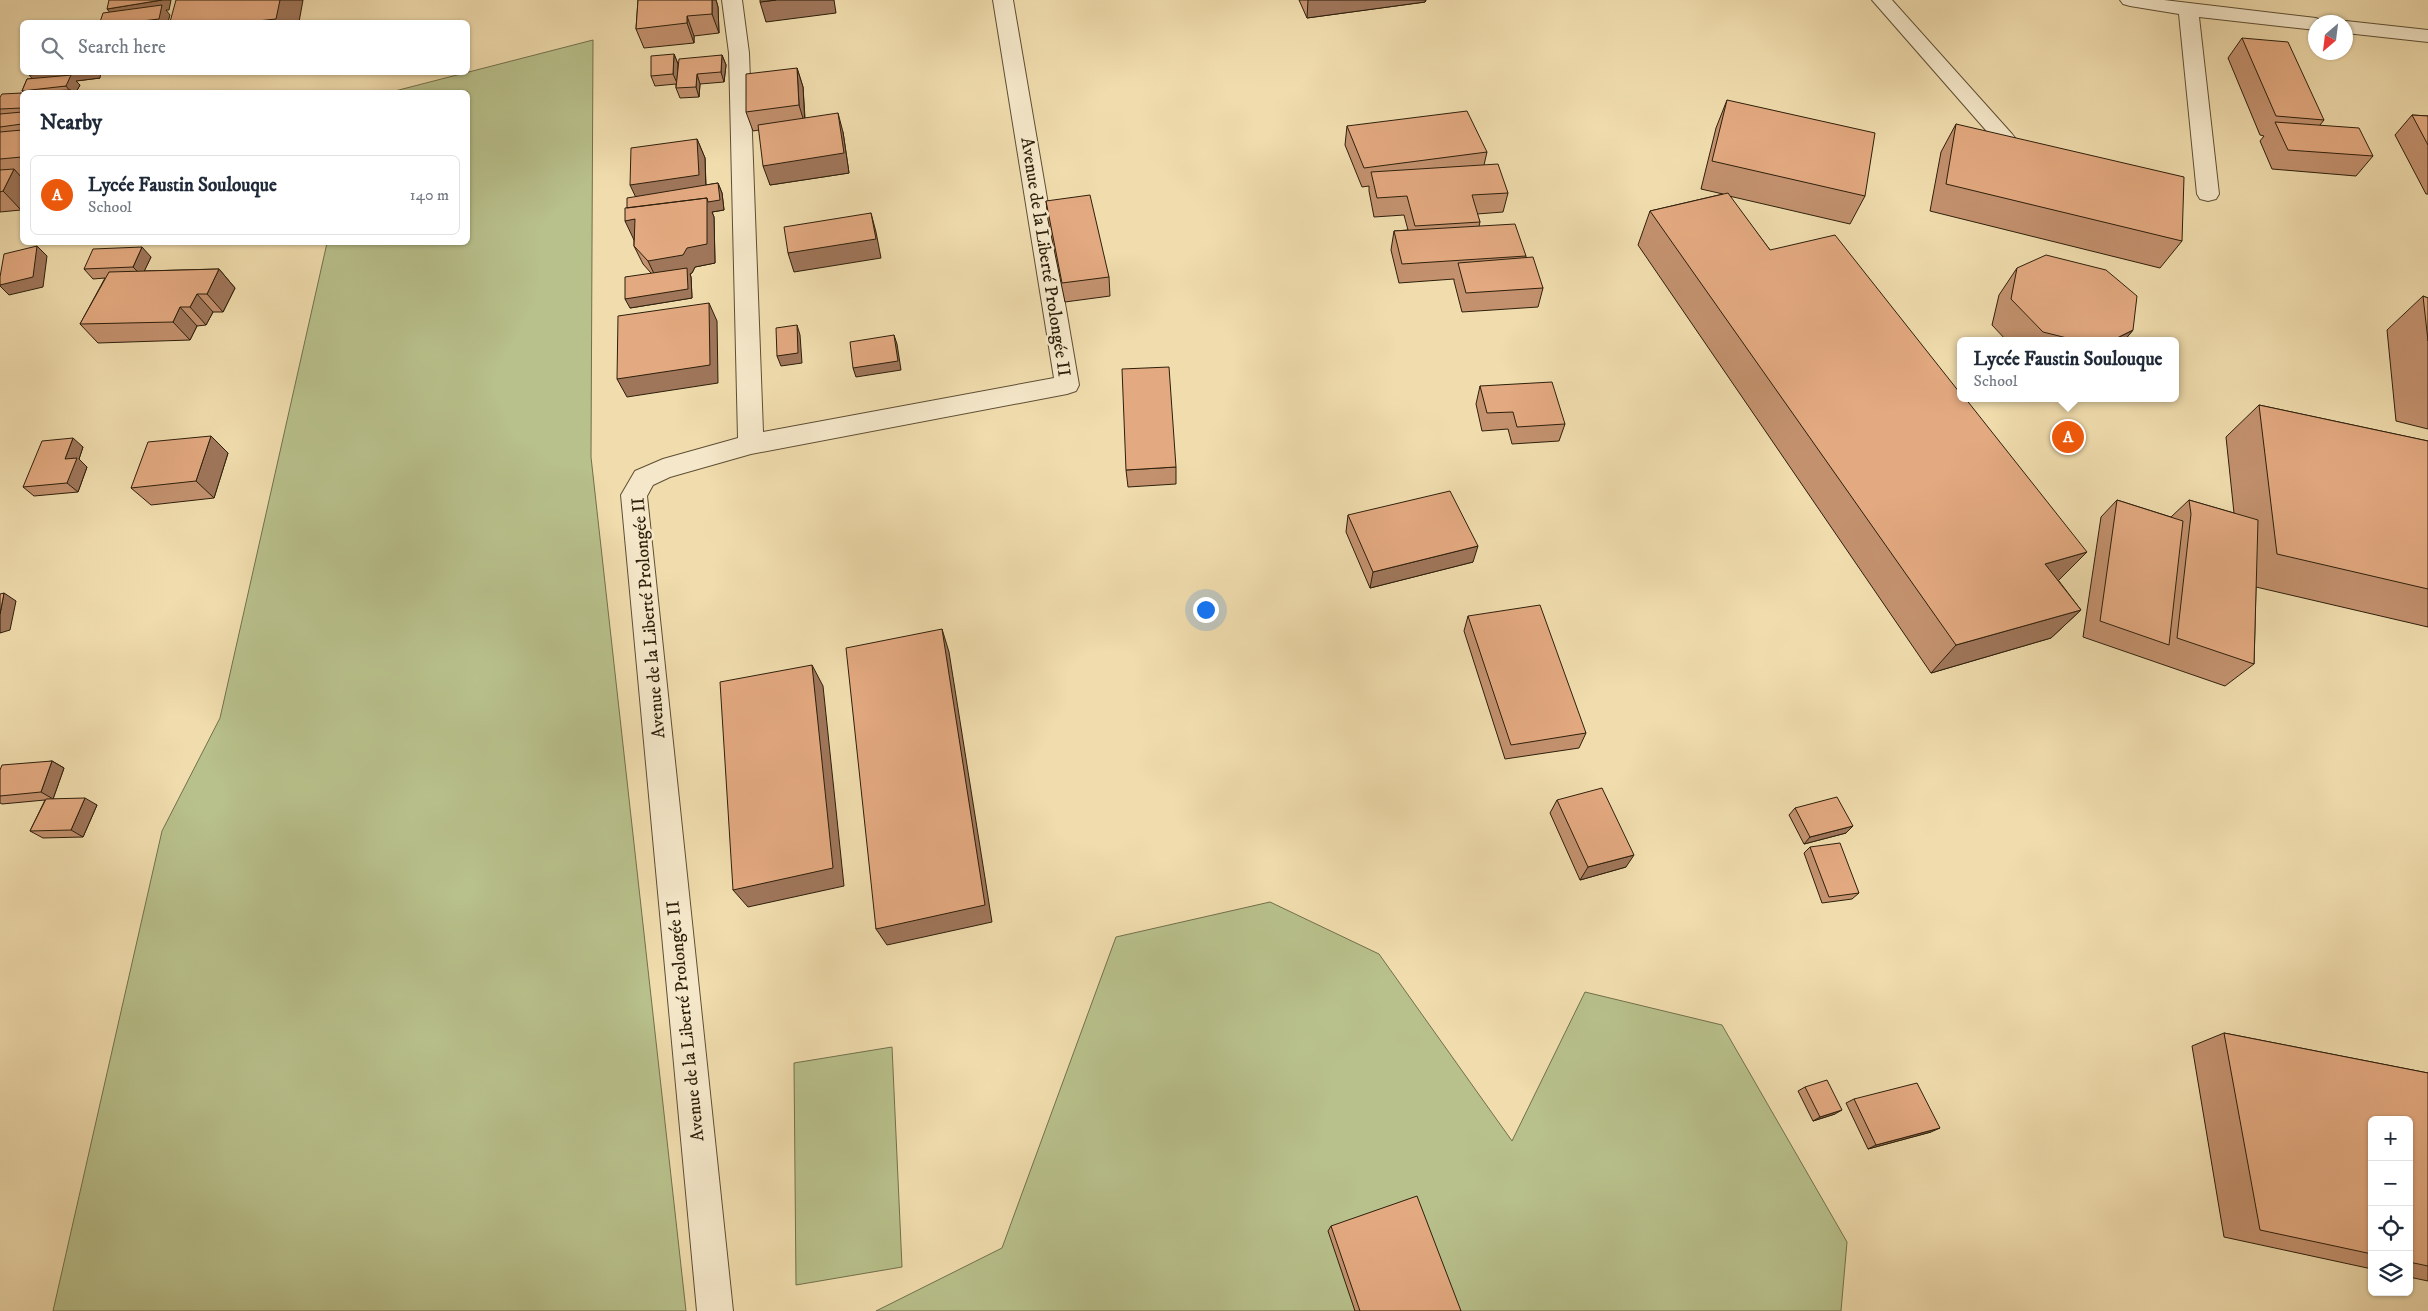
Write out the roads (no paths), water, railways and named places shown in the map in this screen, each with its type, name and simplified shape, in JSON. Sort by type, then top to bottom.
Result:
[{"type":"street","points":[[732,0],[740,72],[751,444]]},
{"type":"street","name":"Avenue de la Liberté Prolongée II","points":[[715,1311],[634,495],[644,478],[663,469],[751,444],[1067,385],[1003,0]]},
{"type":"street","points":[[1882,0],[2005,139]]},
{"type":"street","points":[[2130,0],[2188,10],[2308,23]]},
{"type":"street","points":[[2188,10],[2208,194]]},
{"type":"street","points":[[2353,28],[2428,36]]},
{"type":"place","name":"Lycée Faustin Soulouque","points":[[2068,437]]}]
